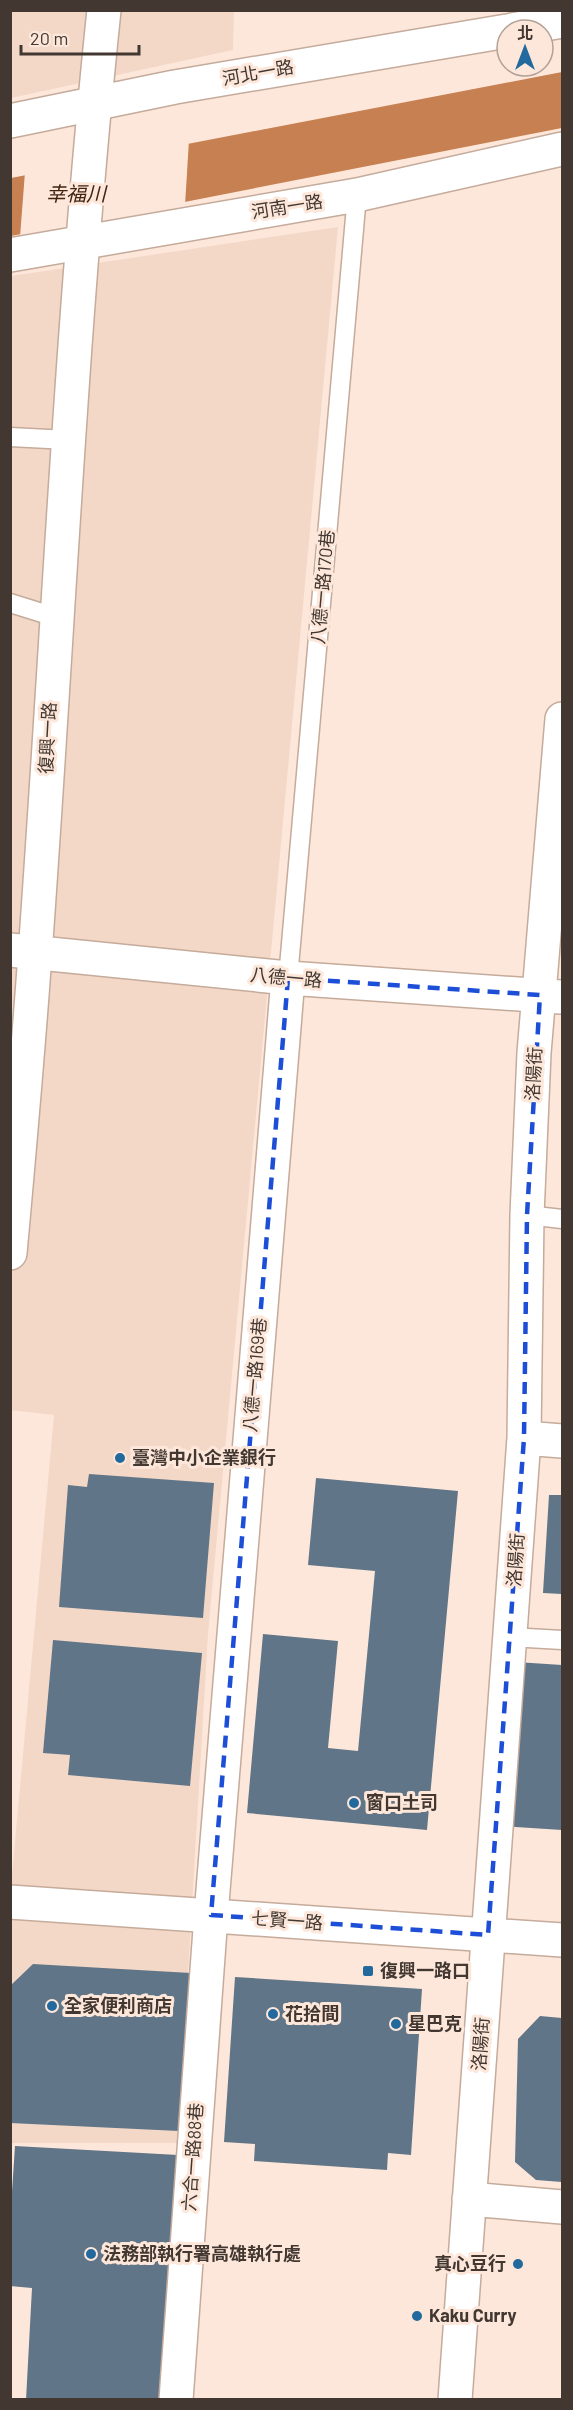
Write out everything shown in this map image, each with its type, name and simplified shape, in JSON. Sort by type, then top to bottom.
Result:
[{"type":"street","points":[[93,104],[104,10]]},
{"type":"street","name":"河北一路","points":[[10,121],[175,87],[495,33]]},
{"type":"street","name":"復興一路","points":[[10,1253],[23,952],[56,617],[93,104]]},
{"type":"street","name":"河南一路","points":[[10,255],[84,232],[357,195],[562,149]]},
{"type":"street","name":"洛陽街","points":[[455,2400],[524,1438],[527,1215],[534,1053],[551,996],[562,719]]},
{"type":"street","name":"八德一路","points":[[23,952],[288,978],[551,996]]},
{"type":"street","name":"八德一路169巷","points":[[211,1916],[288,978]]},
{"type":"street","points":[[524,1438],[562,1440]]},
{"type":"street","name":"七賢一路","points":[[10,1902],[562,1940]]},
{"type":"street","name":"六合一路88巷","points":[[176,2400],[211,1916]]},
{"type":"street","points":[[469,2199],[562,2207]]},
{"type":"lane","name":"八德一路170巷","points":[[288,978],[357,195]]},
{"type":"lane","points":[[10,436],[68,440]]},
{"type":"lane","points":[[10,603],[56,617]]},
{"type":"lane","points":[[527,1215],[562,1219]]},
{"type":"lane","points":[[510,1637],[562,1640]]},
{"type":"highlighted area","points":[[288,978],[540,995],[527,1215],[524,1438],[488,1935],[211,1915]]},
{"type":"shaded area","points":[[11,11],[234,11],[233,50],[11,98]]},
{"type":"shaded area","points":[[338,227],[208,1634],[178,2143],[11,2143],[11,1886],[54,1415],[10,1410],[11,276]]},
{"type":"water","name":"幸福川","points":[[562,72],[562,128],[11,236],[11,178],[531,78],[555,78],[555,73]]},
{"type":"pier","points":[[189,140],[185,205],[20,237],[25,172]]},
{"type":"building","points":[[89,1474],[214,1483],[203,1618],[59,1607],[68,1485],[87,1487]]},
{"type":"building","points":[[316,1478],[458,1491],[427,1830],[247,1813],[263,1634],[338,1641],[328,1748],[358,1751],[375,1571],[308,1565]]},
{"type":"building","points":[[549,1495],[562,1495],[562,1594],[543,1593]]},
{"type":"building","points":[[53,1640],[202,1653],[190,1786],[68,1775],[70,1755],[43,1753]]},
{"type":"building","points":[[516,1662],[562,1665],[562,1830],[502,1826]]},
{"type":"building","points":[[33,1964],[191,1973],[179,2131],[10,2123],[10,1986]]},
{"type":"building","points":[[235,1977],[422,1989],[411,2155],[388,2153],[387,2170],[254,2161],[255,2144],[224,2142]]},
{"type":"building","points":[[540,2016],[562,2018],[562,2182],[536,2180],[515,2162],[518,2039]]},
{"type":"building","name":"法務部執行署高雄執行處","points":[[15,2146],[178,2155],[164,2400],[26,2400],[32,2288],[10,2286],[10,2222]]},
{"type":"place","name":"臺灣中小企業銀行","points":[[120,1458]]},
{"type":"place","name":"窗口土司","points":[[354,1803]]},
{"type":"place","name":"復興一路口","points":[[368,1971]]},
{"type":"place","name":"全家便利商店","points":[[52,2006]]},
{"type":"place","name":"花拾間","points":[[273,2014]]},
{"type":"place","name":"星巴克","points":[[396,2024]]},
{"type":"place","name":"法務部執行署高雄執行處","points":[[91,2254]]},
{"type":"place","name":"真心豆行","points":[[518,2264]]},
{"type":"place","name":"Kaku Curry","points":[[417,2316]]}]
